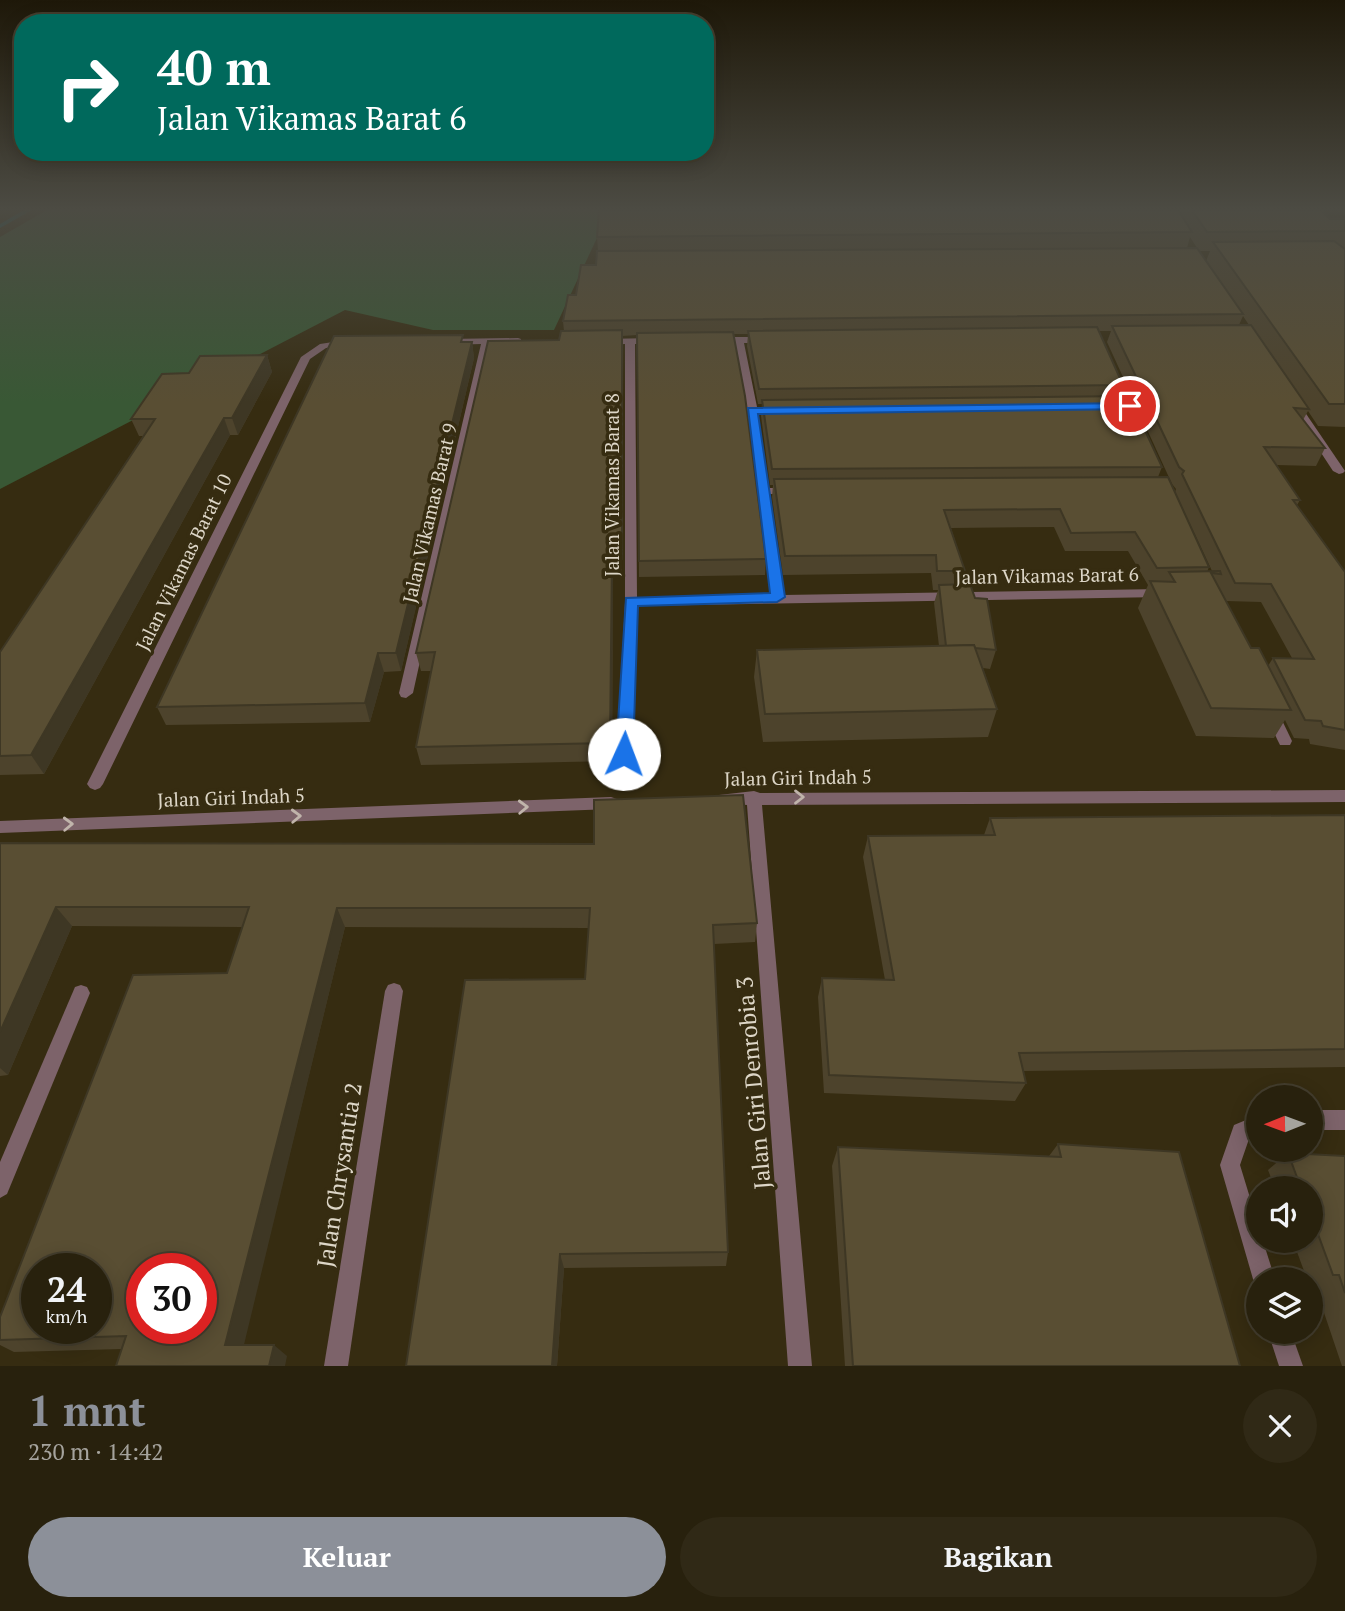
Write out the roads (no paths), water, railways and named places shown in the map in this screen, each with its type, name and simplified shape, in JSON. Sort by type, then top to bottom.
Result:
[{"type":"street","points":[[739,340],[764,491],[777,597]]},
{"type":"street","points":[[698,341],[780,340]]},
{"type":"street","name":"Jalan Vikamas Barat 9","points":[[406,693],[486,341]]},
{"type":"street","points":[[431,342],[525,341]]},
{"type":"street","points":[[591,341],[671,341]]},
{"type":"street","name":"Jalan Vikamas Barat 8","points":[[624,754],[631,602],[630,342]]},
{"type":"street","name":"Jalan Vikamas Barat 10","points":[[95,784],[306,357],[323,346],[362,343]]},
{"type":"street","points":[[1287,393],[1339,471]]},
{"type":"street","points":[[752,410],[794,410]]},
{"type":"street","points":[[764,491],[806,491]]},
{"type":"street","name":"Jalan Vikamas Barat 6","points":[[631,602],[777,597],[1171,593]]},
{"type":"street","points":[[1267,704],[1286,741]]},
{"type":"street","name":"Jalan Giri Indah 5","points":[[708,800],[754,797],[1345,796]]},
{"type":"street","name":"Jalan Giri Denrobia 3","points":[[754,797],[800,1366]]},
{"type":"street","name":"Jalan Giri Indah 5","points":[[0,827],[625,803]]},
{"type":"street","name":"Jalan Chrysantia 2","points":[[336,1366],[394,991]]},
{"type":"street","points":[[0,1187],[81,993]]},
{"type":"street","points":[[1323,1120],[1345,1120]]},
{"type":"street","points":[[1246,1130],[1241,1132],[1230,1165],[1260,1267]]},
{"type":"street","points":[[1284,1344],[1291,1366]]}]
